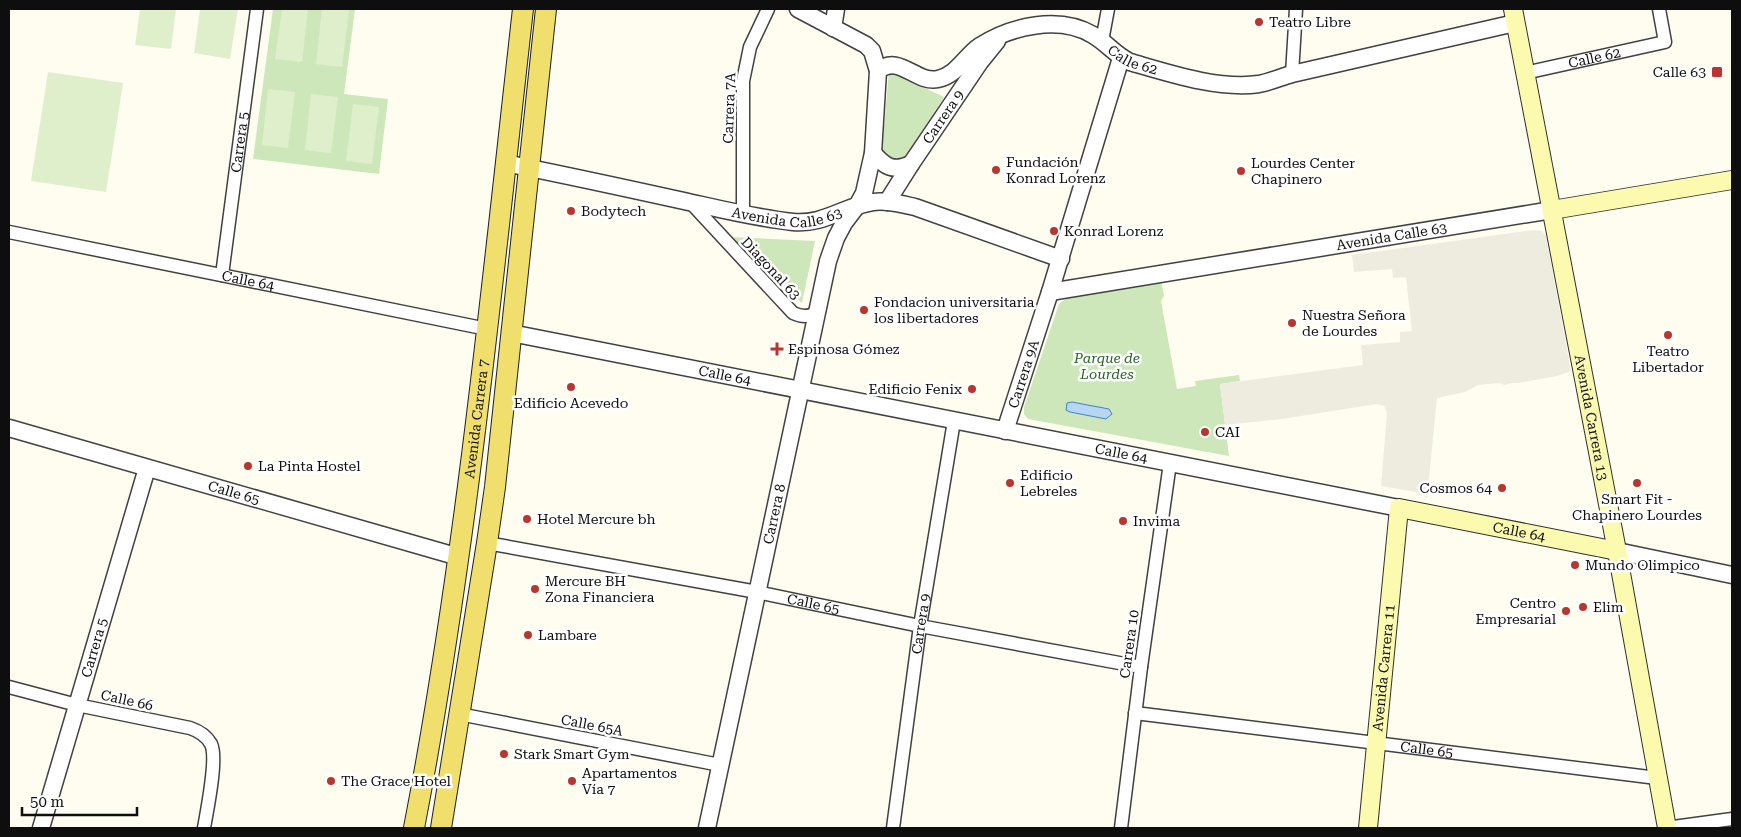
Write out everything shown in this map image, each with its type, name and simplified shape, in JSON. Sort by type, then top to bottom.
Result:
[{"type":"main road","name":"Avenida Carrera 7","points":[[414,828],[459,557],[487,329],[522,9]]},
{"type":"main road","name":"Avenida Carrera 7","points":[[441,828],[487,543],[546,9]]},
{"type":"main road","name":"Avenida Carrera 13","points":[[1514,16],[1617,551],[1666,828]]},
{"type":"main road","name":"Avenida Calle 63","points":[[1552,210],[1732,180]]},
{"type":"main road","name":"Calle 64","points":[[1399,508],[1617,551]]},
{"type":"main road","name":"Avenida Carrera 11","points":[[1368,828],[1399,508]]},
{"type":"street","name":"Carrera 5","points":[[222,275],[257,9]]},
{"type":"street","name":"Carrera 7A","points":[[743,214],[742,81],[750,47],[768,9]]},
{"type":"street","points":[[798,9],[866,45],[872,51],[878,71],[873,153],[864,193],[857,206]]},
{"type":"street","points":[[833,28],[836,9]]},
{"type":"street","points":[[1102,41],[1108,9]]},
{"type":"street","points":[[1292,74],[1296,9]]},
{"type":"street","name":"Calle 62","points":[[1525,73],[1665,42],[1659,9]]},
{"type":"street","name":"Calle 62","points":[[878,71],[883,67],[896,65],[928,79],[944,78],[953,72],[975,49],[1004,35],[1027,27],[1058,25],[1074,27],[1088,32],[1102,41],[1121,58],[1141,65],[1210,83],[1259,84],[1514,16]]},
{"type":"street","name":"Carrera 9","points":[[887,202],[980,62],[1004,35]]},
{"type":"street","name":"Carrera 9A","points":[[1005,431],[1061,259],[1121,58]]},
{"type":"street","points":[[873,153],[886,165],[894,168],[903,168],[911,164]]},
{"type":"street","name":"Avenida Calle 63","points":[[505,163],[743,214],[806,223],[821,220],[857,206],[875,202],[887,202],[914,207],[1061,259]]},
{"type":"street","name":"Diagonal 63","points":[[690,202],[793,313],[802,317],[817,313]]},
{"type":"street","name":"Carrera 8","points":[[707,828],[800,390],[832,249],[844,223],[857,206]]},
{"type":"street","name":"Avenida Calle 63","points":[[1050,292],[1552,210]]},
{"type":"street","name":"Calle 64","points":[[9,232],[487,329]]},
{"type":"street","name":"Calle 64","points":[[511,333],[1399,508]]},
{"type":"street","name":"Carrera 9","points":[[893,828],[920,626],[954,421]]},
{"type":"street","name":"Calle 65","points":[[9,428],[459,557]]},
{"type":"street","name":"Carrera 10","points":[[1121,828],[1141,667],[1170,464]]},
{"type":"street","name":"Carrera 5","points":[[41,828],[147,468]]},
{"type":"street","name":"Calle 65","points":[[487,543],[757,592],[920,626],[1141,667]]},
{"type":"street","name":"Calle 64","points":[[1617,551],[1732,574]]},
{"type":"street","name":"Calle 66","points":[[9,687],[77,705],[190,728],[200,732],[211,744],[214,751],[204,828]]},
{"type":"street","name":"Calle 65","points":[[1135,713],[1658,778]]},
{"type":"street","name":"Calle 65A","points":[[459,714],[720,765]]},
{"type":"street","points":[[1666,828],[1732,819]]},
{"type":"green space","points":[[140,9],[176,9],[171,49],[135,45]]},
{"type":"green space","points":[[200,9],[238,9],[230,59],[194,53]]},
{"type":"green space","points":[[273,9],[355,9],[344,94],[388,99],[379,174],[253,159]]},
{"type":"green space","points":[[282,9],[308,9],[302,62],[275,59]]},
{"type":"green space","points":[[322,9],[349,10],[342,67],[316,64]]},
{"type":"green space","points":[[889,71],[944,97],[904,159],[893,163],[882,151]]},
{"type":"green space","points":[[48,72],[123,83],[106,192],[31,181]]},
{"type":"green space","points":[[268,89],[295,92],[288,148],[262,145]]},
{"type":"green space","points":[[311,94],[338,97],[331,153],[305,150]]},
{"type":"green space","points":[[353,104],[379,107],[372,164],[346,161]]},
{"type":"green space","points":[[731,237],[815,241],[802,303]]},
{"type":"green space","name":"Parque de Lourdes","points":[[1161,281],[1164,296],[1161,301],[1177,389],[1196,386],[1195,381],[1239,375],[1240,381],[1220,384],[1229,456],[1028,419],[1024,414],[1024,407],[1059,304],[1069,296]]},
{"type":"shaded area","points":[[1534,230],[1542,231],[1546,236],[1571,371],[1557,376],[1505,385],[1499,383],[1478,385],[1465,392],[1437,398],[1427,498],[1416,492],[1381,486],[1387,413],[1384,406],[1377,404],[1282,419],[1225,425],[1220,384],[1363,365],[1361,345],[1400,342],[1400,332],[1412,331],[1406,277],[1393,278],[1392,269],[1354,272],[1352,255]]},
{"type":"water","points":[[1072,402],[1109,409],[1112,414],[1106,419],[1070,412],[1066,410],[1067,403]]},
{"type":"place","name":"Teatro Libre","points":[[1259,22]]},
{"type":"place","name":"Calle 63","points":[[1717,72]]},
{"type":"place","name":"Fundación Konrad Lorenz","points":[[996,170]]},
{"type":"place","name":"Lourdes Center Chapinero","points":[[1241,171]]},
{"type":"place","name":"Bodytech","points":[[571,211]]},
{"type":"place","name":"Konrad Lorenz","points":[[1054,231]]},
{"type":"place","name":"Fondacion universitaria los libertadores","points":[[864,310]]},
{"type":"place","name":"Nuestra Señora de Lourdes","points":[[1292,323]]},
{"type":"place","name":"Teatro Libertador","points":[[1668,335]]},
{"type":"place","name":"Espinosa Gómez","points":[[777,349]]},
{"type":"place","name":"Edificio Acevedo","points":[[571,387]]},
{"type":"place","name":"Edificio Fenix","points":[[972,389]]},
{"type":"place","name":"CAI","points":[[1205,432]]},
{"type":"place","name":"La Pinta Hostel","points":[[248,466]]},
{"type":"place","name":"Edificio Lebreles","points":[[1010,483]]},
{"type":"place","name":"Smart Fit - Chapinero Lourdes","points":[[1637,483]]},
{"type":"place","name":"Cosmos 64","points":[[1502,488]]},
{"type":"place","name":"Hotel Mercure bh","points":[[527,519]]},
{"type":"place","name":"Invima","points":[[1123,521]]},
{"type":"place","name":"Mundo Olimpico","points":[[1575,565]]},
{"type":"place","name":"Mercure BH Zona Financiera","points":[[535,589]]},
{"type":"place","name":"Elim","points":[[1583,607]]},
{"type":"place","name":"Centro Empresarial","points":[[1566,611]]},
{"type":"place","name":"Lambare","points":[[528,635]]},
{"type":"place","name":"Stark Smart Gym","points":[[504,754]]},
{"type":"place","name":"The Grace Hotel","points":[[331,781]]},
{"type":"place","name":"Apartamentos Vía 7","points":[[572,781]]}]
